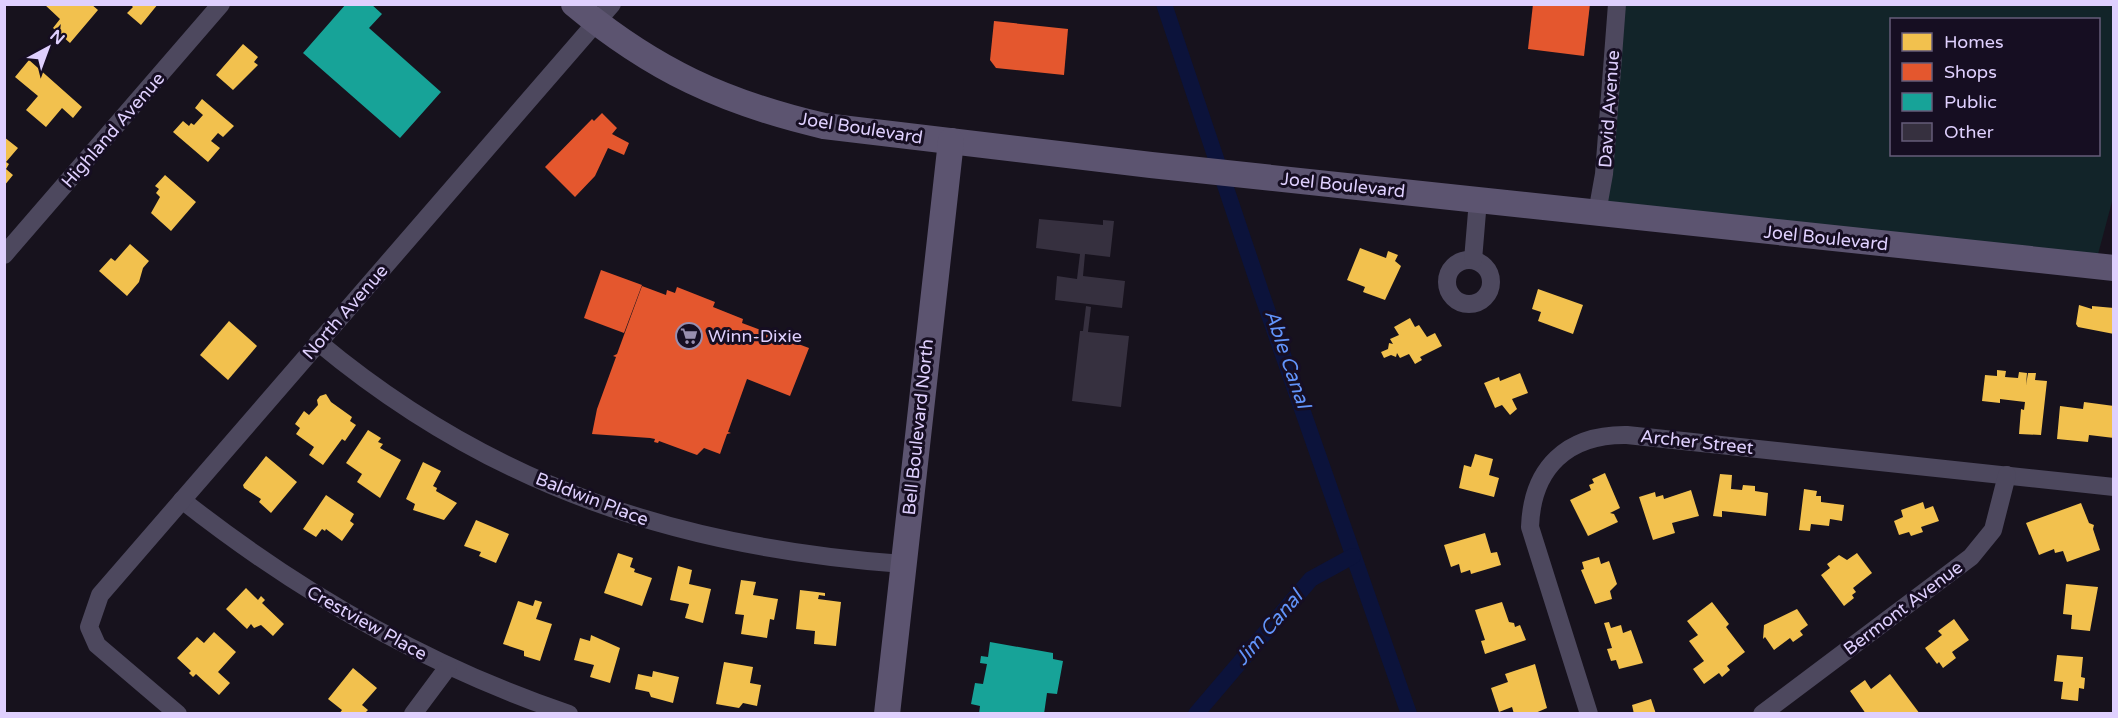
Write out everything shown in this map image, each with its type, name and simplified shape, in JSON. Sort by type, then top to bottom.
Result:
[{"type":"main road","name":"Joel Boulevard","points":[[574,4],[604,14],[649,60],[728,99],[824,126],[1190,170],[2114,268]]},
{"type":"main road","name":"Bell Boulevard North","points":[[887,714],[951,141]]},
{"type":"street","name":"Highland Avenue","points":[[4,255],[221,4]]},
{"type":"street","name":"David Avenue","points":[[1597,213],[1604,174],[1617,4]]},
{"type":"street","name":"North Avenue","points":[[178,714],[97,645],[89,627],[100,595],[604,14]]},
{"type":"street","points":[[1473,260],[1478,200]]},
{"type":"street","name":"Baldwin Place","points":[[318,342],[395,400],[456,438],[556,488],[615,511],[672,528],[769,549],[840,559],[903,564]]},
{"type":"street","name":"Archer Street","points":[[1589,714],[1530,527],[1530,507],[1536,486],[1556,459],[1570,447],[1598,437],[1627,435],[2114,487]]},
{"type":"street","name":"Bermont Avenue","points":[[1762,714],[1971,557],[1993,530],[2007,475]]},
{"type":"street","name":"Crestview Place","points":[[182,500],[283,574],[347,614],[448,667],[569,714]]},
{"type":"street","points":[[413,714],[448,667]]},
{"type":"green space","points":[[1624,5],[2113,5],[2113,198],[2097,258],[1607,205]]},
{"type":"building: Homes","points":[[44,4],[91,4],[98,10],[70,43],[53,28],[60,19]]},
{"type":"building: Homes","points":[[130,4],[158,4],[141,25],[127,13],[133,7]]},
{"type":"building: Homes","points":[[243,44],[258,57],[254,62],[258,65],[233,90],[216,75]]},
{"type":"building: Homes","points":[[29,60],[82,107],[73,118],[62,108],[46,127],[26,110],[38,96],[15,77]]},
{"type":"building: Homes","points":[[202,99],[234,126],[223,137],[218,133],[211,141],[220,148],[208,162],[173,132],[183,121],[189,126],[191,123],[194,125],[203,115],[195,108]]},
{"type":"building: Homes","points":[[4,137],[18,148],[6,162],[9,164],[6,169],[13,175],[4,186]]},
{"type":"building: Homes","points":[[165,175],[196,202],[171,231],[151,213],[160,197],[156,193],[159,189],[155,186]]},
{"type":"building: Homes","points":[[130,244],[149,261],[143,268],[139,282],[127,296],[99,271],[111,258],[115,261]]},
{"type":"building: Homes","points":[[1360,248],[1386,258],[1388,251],[1398,255],[1395,261],[1401,266],[1385,300],[1363,292],[1365,287],[1347,280]]},
{"type":"building: Homes","points":[[1538,289],[1583,305],[1573,334],[1538,321],[1541,312],[1532,309]]},
{"type":"building: Homes","points":[[2079,305],[2092,309],[2092,306],[2114,308],[2114,334],[2078,327],[2076,324]]},
{"type":"building: Homes","points":[[1410,318],[1415,327],[1419,325],[1427,337],[1435,333],[1442,346],[1420,357],[1422,360],[1415,364],[1409,354],[1400,358],[1397,353],[1396,357],[1391,355],[1384,358],[1381,352],[1388,349],[1389,343],[1393,344],[1390,339],[1399,335],[1394,327]]},
{"type":"building: Homes","points":[[229,321],[257,346],[228,380],[200,355]]},
{"type":"building: Homes","points":[[1997,370],[2006,371],[2005,377],[2018,378],[2019,372],[2027,373],[2026,385],[2028,373],[2036,373],[2035,380],[2047,381],[2041,435],[2019,434],[2021,409],[2024,410],[2025,402],[2000,399],[2000,403],[1982,401],[1985,375],[1997,376]]},
{"type":"building: Homes","points":[[1520,373],[1528,393],[1512,399],[1517,409],[1510,415],[1502,405],[1495,408],[1484,383],[1499,377],[1500,381]]},
{"type":"building: Homes","points":[[326,394],[331,402],[352,417],[350,421],[356,425],[345,441],[342,439],[323,465],[309,455],[314,447],[296,434],[300,428],[295,424],[304,411],[309,415],[318,405],[317,400],[320,396]]},
{"type":"building: Homes","points":[[2084,402],[2114,406],[2114,438],[2089,435],[2088,442],[2057,439],[2060,406],[2083,409]]},
{"type":"building: Homes","points":[[368,430],[381,438],[378,442],[383,444],[380,448],[401,460],[380,498],[357,482],[362,474],[346,463]]},
{"type":"building: Homes","points":[[1475,454],[1493,459],[1489,475],[1499,478],[1494,497],[1459,488],[1464,465],[1471,467]]},
{"type":"building: Homes","points":[[266,456],[297,482],[271,513],[259,502],[261,499],[243,485]]},
{"type":"building: Homes","points":[[423,462],[441,471],[433,486],[437,488],[436,491],[457,503],[444,520],[413,510],[415,504],[406,499]]},
{"type":"building: Homes","points":[[1605,473],[1620,508],[1610,513],[1614,514],[1618,522],[1588,536],[1570,500],[1591,490],[1589,485],[1594,483],[1592,479]]},
{"type":"building: Homes","points":[[1720,474],[1732,475],[1731,489],[1742,490],[1743,485],[1755,486],[1755,491],[1768,493],[1766,516],[1722,511],[1722,517],[1713,516]]},
{"type":"building: Homes","points":[[1804,489],[1817,491],[1816,496],[1821,496],[1821,502],[1844,505],[1842,521],[1830,519],[1829,526],[1811,524],[1810,531],[1799,530]]},
{"type":"building: Homes","points":[[1691,490],[1699,516],[1672,523],[1675,533],[1653,540],[1639,497],[1655,492],[1656,497],[1663,495],[1664,499]]},
{"type":"building: Homes","points":[[326,495],[354,514],[350,521],[354,524],[342,541],[326,529],[325,531],[322,529],[316,537],[303,529]]},
{"type":"building: Homes","points":[[1923,502],[1925,509],[1933,506],[1939,521],[1921,527],[1923,532],[1911,536],[1909,532],[1899,535],[1894,521],[1903,517],[1901,510]]},
{"type":"building: Homes","points":[[2081,503],[2089,523],[2094,525],[2093,529],[2100,550],[2067,562],[2063,551],[2055,553],[2054,549],[2039,555],[2026,523]]},
{"type":"building: Homes","points":[[476,520],[509,534],[496,563],[479,556],[481,552],[464,546]]},
{"type":"building: Homes","points":[[1485,533],[1491,553],[1497,552],[1501,565],[1471,574],[1470,570],[1461,573],[1459,564],[1451,567],[1444,545]]},
{"type":"building: Homes","points":[[618,553],[633,558],[630,567],[635,569],[634,572],[652,578],[642,606],[604,593]]},
{"type":"building: Homes","points":[[1857,553],[1872,573],[1853,588],[1856,592],[1852,595],[1854,598],[1844,606],[1821,575],[1830,568],[1827,564],[1839,555],[1847,560]]},
{"type":"building: Homes","points":[[1599,557],[1601,564],[1609,561],[1617,584],[1610,591],[1612,599],[1595,604],[1581,570],[1584,569],[1582,562]]},
{"type":"building: Homes","points":[[678,566],[692,570],[689,584],[711,589],[703,623],[685,618],[689,604],[670,600]]},
{"type":"building: Homes","points":[[741,580],[756,582],[753,595],[778,599],[774,620],[770,619],[767,638],[741,634],[744,615],[735,614]]},
{"type":"building: Homes","points":[[2066,584],[2098,587],[2090,631],[2071,629],[2072,615],[2063,614]]},
{"type":"building: Homes","points":[[246,588],[258,600],[261,596],[265,600],[262,603],[284,624],[273,636],[261,625],[254,628],[251,624],[247,629],[226,609]]},
{"type":"building: Homes","points":[[800,590],[825,593],[825,596],[819,595],[818,599],[841,602],[836,646],[814,644],[815,631],[796,629]]},
{"type":"building: Homes","points":[[535,600],[542,602],[536,619],[552,624],[540,661],[524,656],[524,651],[503,644],[518,601],[533,606]]},
{"type":"building: Homes","points":[[1502,602],[1509,622],[1514,623],[1515,627],[1520,625],[1526,640],[1485,654],[1481,641],[1485,640],[1475,610]]},
{"type":"building: Homes","points":[[1712,602],[1729,624],[1726,627],[1745,652],[1727,666],[1730,670],[1722,677],[1719,673],[1704,684],[1693,669],[1704,661],[1689,641],[1698,635],[1687,621]]},
{"type":"building: Homes","points":[[1797,609],[1808,625],[1800,631],[1803,635],[1793,642],[1790,638],[1774,650],[1765,637],[1763,639],[1764,625]]},
{"type":"building: Homes","points":[[1954,619],[1969,640],[1952,652],[1956,658],[1943,668],[1925,648],[1942,635],[1938,631]]},
{"type":"building: Homes","points":[[1609,622],[1611,628],[1621,625],[1623,633],[1631,630],[1643,663],[1619,669],[1616,660],[1611,661],[1607,649],[1612,648],[1604,623]]},
{"type":"building: Homes","points":[[214,632],[236,652],[218,672],[230,683],[219,695],[196,674],[193,677],[189,673],[191,671],[177,658],[197,637],[204,643]]},
{"type":"building: Homes","points":[[591,635],[620,648],[610,683],[590,677],[594,665],[574,660],[580,638],[590,641]]},
{"type":"building: Homes","points":[[2057,655],[2083,657],[2081,677],[2085,678],[2084,689],[2079,688],[2078,701],[2061,699],[2063,682],[2054,681]]},
{"type":"building: Homes","points":[[724,662],[753,667],[750,683],[761,685],[757,706],[743,703],[739,708],[716,704]]},
{"type":"building: Homes","points":[[1535,664],[1547,708],[1533,714],[1514,714],[1512,707],[1499,712],[1491,688],[1508,682],[1505,674]]},
{"type":"building: Homes","points":[[353,668],[377,688],[362,705],[368,710],[364,714],[339,714],[342,710],[328,699]]},
{"type":"building: Homes","points":[[653,671],[679,677],[673,703],[651,697],[649,692],[635,689],[638,674],[652,677]]},
{"type":"building: Homes","points":[[1890,674],[1920,714],[1866,714],[1850,691],[1865,680],[1871,689]]},
{"type":"building: Homes","points":[[1651,699],[1656,714],[1634,714],[1632,705]]},
{"type":"building: Shops","points":[[1533,4],[1590,4],[1584,56],[1528,49]]},
{"type":"building: Shops","points":[[994,21],[1068,29],[1064,75],[996,68],[990,60]]},
{"type":"building: Shops","points":[[602,113],[617,128],[612,134],[629,143],[624,155],[608,148],[595,176],[575,197],[545,167],[592,119],[594,121]]},
{"type":"building: Shops","points":[[601,270],[642,285],[624,333],[584,318]]},
{"type":"building: Shops","points":[[642,286],[666,295],[667,290],[675,293],[677,287],[715,302],[713,307],[743,319],[742,323],[809,348],[790,396],[747,379],[728,432],[731,433],[727,434],[720,454],[704,448],[697,455],[659,441],[654,442],[655,439],[650,438],[592,434],[597,409],[616,357],[613,356],[617,354]]},
{"type":"building: Public","points":[[346,4],[371,4],[382,14],[369,28],[441,92],[400,138],[303,53]]},
{"type":"building: Public","points":[[990,642],[1053,653],[1053,659],[1063,661],[1057,694],[1047,693],[1044,714],[979,714],[980,706],[971,704],[975,683],[983,684],[987,664],[980,663],[981,656],[988,657]]},
{"type":"building: Other","points":[[1039,219],[1103,225],[1103,220],[1114,221],[1110,257],[1085,254],[1083,276],[1125,281],[1122,308],[1055,300],[1057,276],[1077,279],[1080,254],[1036,248]]},
{"type":"building: Other","points":[[1086,306],[1091,307],[1088,332],[1129,336],[1121,407],[1072,401],[1080,331],[1083,331]]},
{"type":"waterway","name":"Able Canal","points":[[1164,4],[1262,295],[1409,714]]},
{"type":"waterway","name":"Jim Canal","points":[[1196,714],[1311,579],[1353,556]]},
{"type":"place","name":"Winn-Dixie","points":[[689,336]]}]
